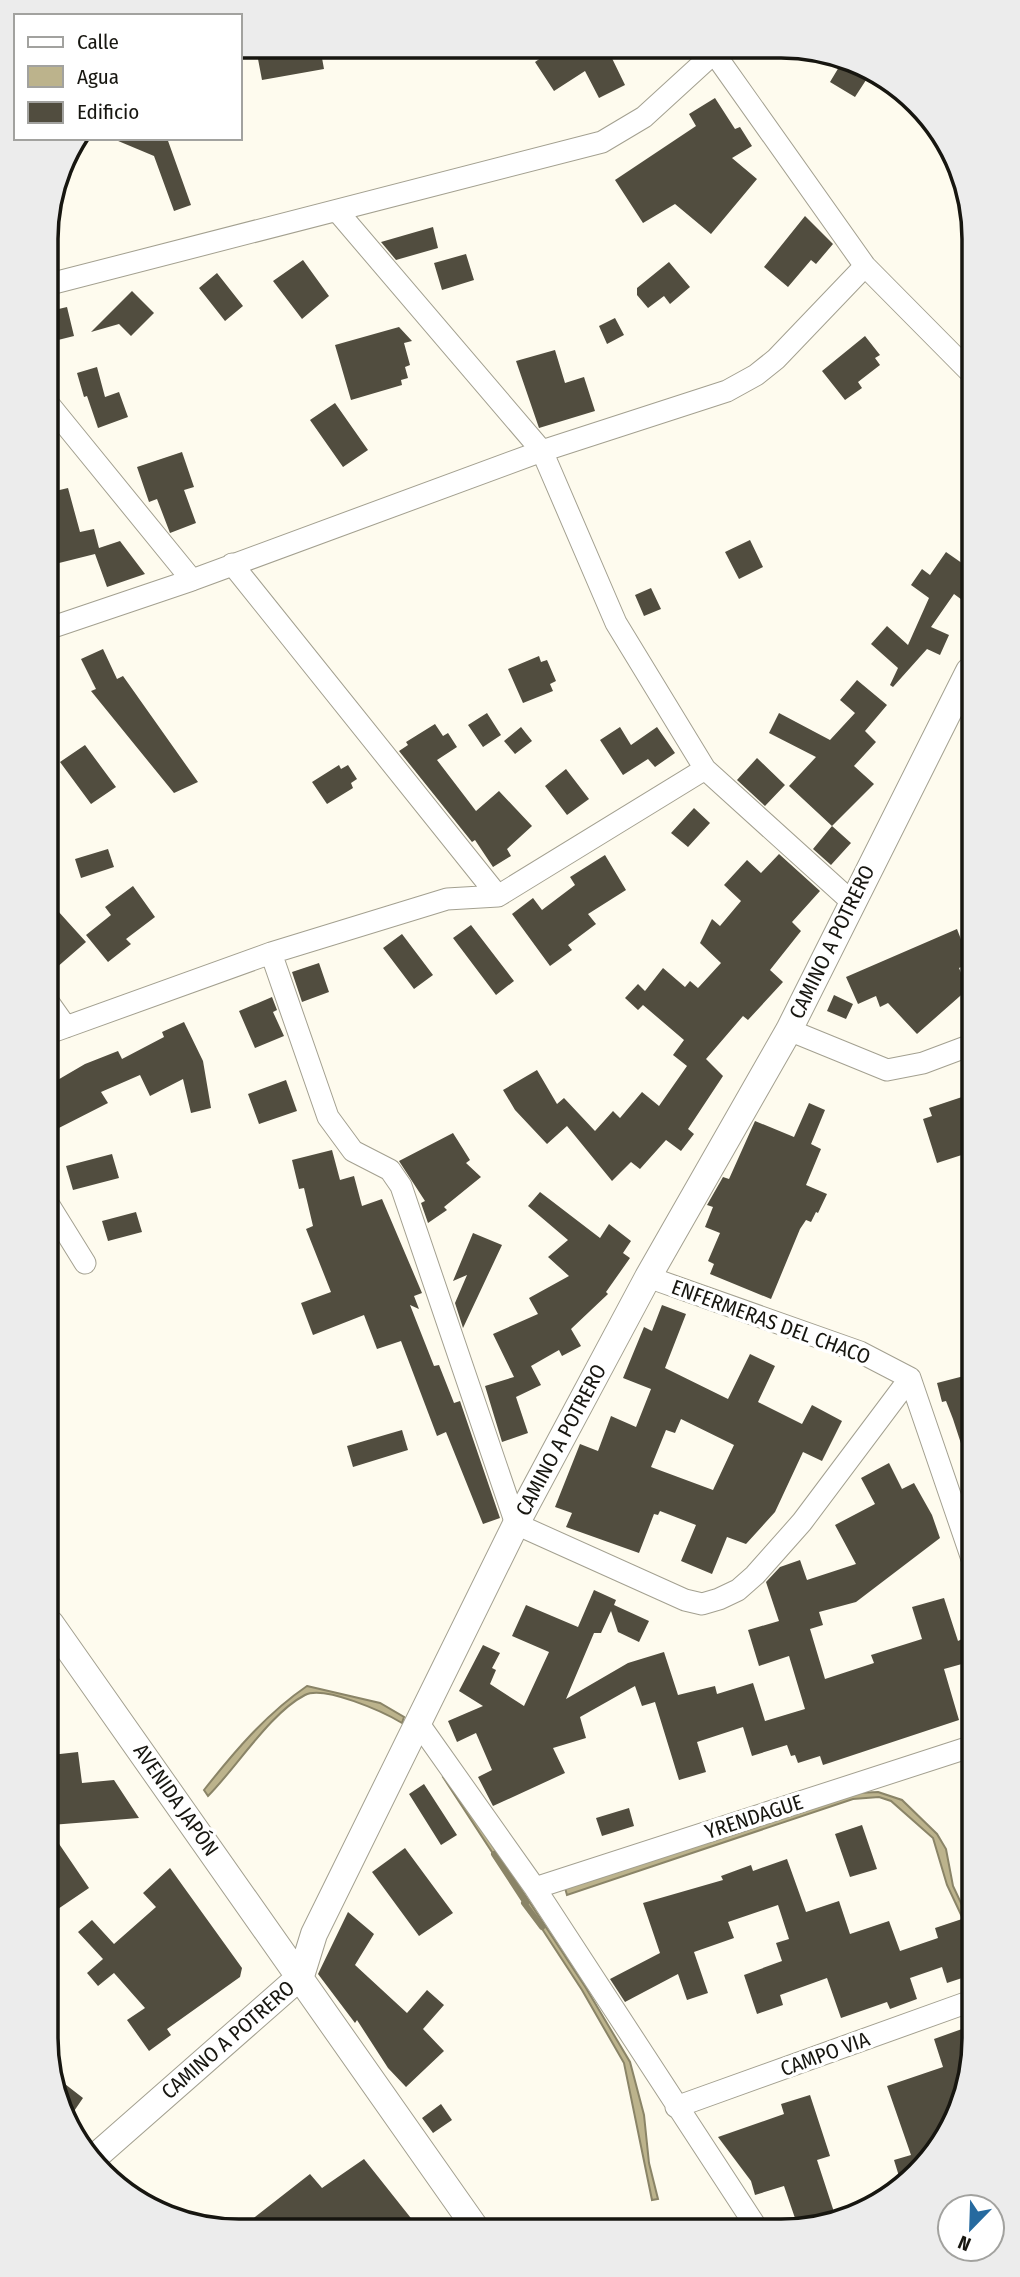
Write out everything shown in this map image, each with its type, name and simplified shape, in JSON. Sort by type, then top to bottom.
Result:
[{"type":"street","points":[[58,282],[602,142],[644,117],[709,58]]},
{"type":"street","points":[[718,58],[865,266],[962,364]]},
{"type":"street","points":[[338,212],[542,451],[616,623],[705,769],[852,902]]},
{"type":"street","points":[[58,625],[192,580],[542,451],[727,391],[756,375],[776,359],[865,266]]},
{"type":"street","points":[[58,416],[192,580]]},
{"type":"street","points":[[232,564],[498,896]]},
{"type":"street","name":"CAMINO A POTRERO","points":[[99,2153],[301,1976],[314,1934],[516,1524],[648,1277],[789,1030],[962,687]]},
{"type":"street","points":[[58,1030],[271,953],[447,899],[498,896],[705,769]]},
{"type":"street","points":[[271,953],[328,1117],[352,1151],[390,1170],[401,1186],[516,1524],[685,1600],[702,1604],[719,1599],[738,1590],[802,1522],[909,1378]]},
{"type":"street","points":[[789,1030],[887,1070],[923,1063],[962,1048]]},
{"type":"street","points":[[58,1220],[85,1263]]},
{"type":"street","name":"ENFERMERAS DEL CHACO","points":[[648,1277],[860,1352],[909,1378]]},
{"type":"street","points":[[909,1378],[962,1530]]},
{"type":"street","name":"AVENIDA JAPÓN","points":[[58,1634],[469,2219]]},
{"type":"street","points":[[419,1724],[535,1888],[751,2219]]},
{"type":"street","name":"YRENDAGUE","points":[[535,1888],[962,1750]]},
{"type":"street","name":"CAMPO VIA","points":[[676,2107],[962,2004]]},
{"type":"water","points":[[307,1686],[380,1703],[404,1717],[402,1723],[339,1697],[314,1693],[305,1695],[279,1714],[208,1796],[204,1790],[239,1748],[264,1721]]},
{"type":"water","points":[[446,1775],[586,1988],[630,2062],[644,2115],[649,2163],[658,2199],[652,2200],[624,2063],[582,1990],[443,1777]]},
{"type":"water","points":[[878,1792],[902,1800],[937,1834],[946,1849],[953,1886],[962,1905],[962,1917],[947,1885],[933,1838],[891,1801],[879,1797],[853,1799],[567,1895],[565,1888],[857,1793]]},
{"type":"building","points":[[322,58],[324,69],[262,80],[258,59]]},
{"type":"building","points":[[541,58],[612,58],[625,85],[599,98],[585,71],[554,91],[535,62]]},
{"type":"building","points":[[839,67],[867,79],[855,97],[830,82]]},
{"type":"building","points":[[715,98],[735,129],[740,127],[752,146],[732,158],[757,179],[711,234],[675,204],[643,223],[615,180],[696,126],[689,114]]},
{"type":"building","points":[[116,140],[168,140],[191,205],[174,211],[154,156]]},
{"type":"building","points":[[805,216],[833,244],[816,264],[811,260],[788,287],[764,267]]},
{"type":"building","points":[[433,227],[438,248],[396,260],[381,242]]},
{"type":"building","points":[[466,254],[474,280],[442,290],[434,263]]},
{"type":"building","points":[[303,260],[329,296],[302,319],[273,281]]},
{"type":"building","points":[[669,262],[690,287],[670,304],[664,296],[648,308],[637,295],[637,288]]},
{"type":"building","points":[[217,273],[243,306],[225,321],[199,288]]},
{"type":"building","points":[[132,291],[154,313],[131,336],[119,324],[91,332]]},
{"type":"building","points":[[67,307],[74,336],[58,340],[58,309]]},
{"type":"building","points":[[615,318],[624,335],[607,344],[599,326]]},
{"type":"building","points":[[399,327],[412,341],[404,343],[410,365],[405,367],[408,378],[401,380],[402,385],[351,400],[335,345]]},
{"type":"building","points":[[865,336],[880,355],[875,358],[880,365],[858,382],[862,388],[845,400],[822,371]]},
{"type":"building","points":[[555,350],[565,383],[584,377],[595,411],[539,428],[516,361]]},
{"type":"building","points":[[97,367],[105,397],[119,392],[128,417],[98,428],[77,373]]},
{"type":"building","points":[[335,403],[368,450],[343,467],[310,420]]},
{"type":"building","points":[[182,452],[194,487],[184,490],[196,523],[170,533],[157,499],[149,502],[137,467]]},
{"type":"building","points":[[68,488],[80,532],[94,529],[99,548],[120,541],[145,574],[107,587],[95,554],[58,563],[58,490]]},
{"type":"building","points":[[750,540],[763,567],[739,579],[725,552]]},
{"type":"building","points":[[946,552],[962,563],[962,600],[954,594],[931,627],[949,635],[940,655],[927,649],[893,687],[890,685],[898,668],[871,644],[887,626],[908,645],[929,598],[911,585],[922,569],[930,575]]},
{"type":"building","points":[[651,588],[661,609],[644,616],[635,595]]},
{"type":"building","points":[[103,649],[117,679],[123,676],[198,782],[174,793],[91,691],[96,689],[81,659]]},
{"type":"building","points":[[539,656],[541,662],[547,660],[556,681],[550,684],[553,691],[523,703],[508,669]]},
{"type":"building","points":[[857,680],[887,705],[865,731],[876,742],[854,766],[874,784],[832,826],[789,786],[816,757],[769,733],[779,713],[830,740],[855,713],[840,700]]},
{"type":"building","points":[[487,713],[501,735],[483,747],[468,725]]},
{"type":"building","points":[[435,724],[443,736],[448,733],[457,747],[437,760],[476,811],[499,791],[532,826],[507,849],[511,856],[493,867],[475,840],[472,842],[399,751],[408,745],[406,742]]},
{"type":"building","points":[[521,727],[532,741],[515,754],[504,741]]},
{"type":"building","points":[[620,727],[631,745],[657,727],[675,753],[655,767],[648,759],[623,775],[600,740]]},
{"type":"building","points":[[85,745],[116,787],[91,804],[60,762]]},
{"type":"building","points":[[757,758],[785,785],[765,806],[737,780]]},
{"type":"building","points":[[339,765],[341,769],[348,765],[357,779],[351,783],[353,788],[327,804],[312,782]]},
{"type":"building","points":[[566,769],[589,799],[567,815],[545,786]]},
{"type":"building","points":[[694,808],[710,823],[688,847],[671,833]]},
{"type":"building","points":[[832,826],[851,843],[831,865],[813,849]]},
{"type":"building","points":[[108,849],[114,867],[81,878],[75,859]]},
{"type":"building","points":[[779,854],[820,891],[792,922],[801,931],[770,970],[783,982],[748,1020],[743,1016],[706,1059],[723,1076],[688,1129],[694,1134],[681,1151],[666,1140],[640,1169],[631,1162],[612,1181],[567,1126],[547,1144],[515,1110],[503,1090],[537,1070],[557,1104],[564,1098],[595,1131],[613,1111],[620,1118],[642,1092],[659,1106],[687,1066],[673,1055],[684,1040],[643,1005],[638,1010],[625,998],[638,984],[645,991],[663,968],[685,987],[690,981],[698,988],[721,963],[700,943],[712,919],[720,926],[741,901],[724,885],[747,860],[761,873]]},
{"type":"building","points":[[605,855],[626,890],[588,914],[596,924],[568,945],[572,950],[550,966],[512,914],[533,898],[542,910],[575,885],[570,877]]},
{"type":"building","points":[[133,886],[155,917],[126,939],[131,944],[108,962],[86,935],[111,915],[105,907]]},
{"type":"building","points":[[58,911],[86,942],[58,966]]},
{"type":"building","points":[[471,925],[514,981],[496,995],[453,938]]},
{"type":"building","points":[[957,929],[962,942],[962,967],[959,968],[962,975],[962,994],[917,1034],[888,1003],[880,1007],[876,996],[858,1004],[846,977]]},
{"type":"building","points":[[402,934],[433,975],[414,989],[383,948]]},
{"type":"building","points":[[319,963],[329,992],[302,1002],[292,972]]},
{"type":"building","points":[[834,995],[853,1004],[846,1019],[827,1011]]},
{"type":"building","points":[[272,997],[277,1010],[273,1012],[284,1036],[255,1048],[239,1011]]},
{"type":"building","points":[[184,1022],[203,1061],[211,1108],[191,1113],[183,1079],[150,1096],[140,1075],[101,1092],[108,1103],[58,1128],[58,1080],[85,1064],[118,1051],[122,1059],[164,1037],[162,1032]]},
{"type":"building","points":[[286,1080],[297,1111],[259,1124],[248,1094]]},
{"type":"building","points":[[962,1097],[962,1155],[937,1163],[923,1119],[932,1116],[929,1108]]},
{"type":"building","points":[[809,1103],[825,1110],[811,1144],[821,1149],[806,1185],[827,1194],[818,1213],[816,1212],[811,1222],[806,1220],[800,1229],[771,1299],[710,1274],[714,1264],[708,1261],[720,1233],[705,1227],[713,1207],[707,1205],[723,1177],[729,1179],[755,1121],[794,1137]]},
{"type":"building","points":[[453,1133],[470,1160],[466,1163],[481,1177],[444,1207],[447,1210],[428,1223],[421,1203],[425,1201],[399,1161]]},
{"type":"building","points":[[332,1150],[340,1180],[354,1176],[362,1206],[382,1199],[422,1293],[414,1296],[419,1309],[410,1305],[434,1366],[439,1365],[454,1403],[460,1401],[500,1518],[483,1524],[446,1432],[437,1436],[401,1341],[377,1349],[364,1315],[313,1335],[301,1303],[331,1292],[306,1229],[313,1226],[304,1188],[299,1189],[292,1160]]},
{"type":"building","points":[[112,1154],[119,1178],[73,1190],[66,1166]]},
{"type":"building","points":[[540,1192],[600,1238],[609,1224],[631,1241],[623,1253],[630,1258],[606,1292],[608,1294],[571,1329],[581,1346],[562,1356],[559,1350],[531,1366],[541,1385],[516,1397],[528,1433],[502,1442],[485,1386],[514,1377],[493,1334],[538,1314],[529,1298],[569,1276],[548,1257],[568,1240],[528,1206]]},
{"type":"building","points":[[136,1212],[142,1232],[108,1241],[102,1221]]},
{"type":"building","points":[[473,1233],[502,1245],[463,1328],[455,1303],[467,1275],[453,1281]]},
{"type":"building","points":[[662,1305],[686,1314],[665,1368],[728,1399],[750,1354],[775,1366],[758,1402],[802,1424],[812,1405],[842,1421],[822,1461],[803,1452],[775,1512],[746,1544],[727,1537],[712,1574],[681,1561],[696,1525],[660,1511],[658,1515],[654,1514],[639,1553],[566,1527],[572,1513],[555,1507],[580,1444],[598,1451],[611,1416],[636,1427],[651,1389],[623,1378],[644,1327],[652,1331]],"holes":[[[681,1419],[734,1445],[713,1490],[651,1467],[666,1430],[675,1433]]]},
{"type":"building","points":[[962,1377],[962,1447],[946,1401],[942,1402],[937,1383]]},
{"type":"building","points":[[402,1430],[408,1450],[353,1467],[347,1446]]},
{"type":"building","points":[[889,1463],[902,1489],[914,1483],[932,1515],[940,1538],[856,1602],[819,1612],[823,1625],[810,1629],[825,1679],[874,1663],[871,1655],[922,1639],[912,1607],[944,1598],[958,1641],[962,1639],[962,1664],[944,1669],[959,1720],[823,1765],[820,1756],[798,1763],[795,1755],[791,1756],[787,1745],[752,1756],[743,1727],[697,1742],[706,1772],[679,1780],[655,1702],[642,1706],[635,1686],[580,1717],[586,1738],[553,1748],[565,1773],[493,1806],[478,1777],[492,1770],[476,1733],[457,1742],[448,1721],[483,1706],[459,1691],[483,1645],[500,1653],[492,1668],[496,1670],[490,1684],[524,1706],[549,1652],[512,1636],[526,1605],[578,1627],[594,1590],[616,1600],[614,1605],[649,1621],[639,1642],[618,1632],[611,1611],[601,1633],[594,1633],[566,1699],[628,1663],[664,1652],[678,1695],[715,1686],[717,1694],[753,1683],[765,1721],[805,1709],[789,1656],[759,1666],[748,1630],[779,1621],[766,1582],[780,1567],[800,1560],[807,1580],[856,1564],[835,1525],[875,1504],[861,1478]]},
{"type":"building","points":[[78,1752],[82,1783],[114,1780],[139,1818],[58,1824],[58,1754]]},
{"type":"building","points":[[424,1784],[457,1835],[441,1845],[409,1794]]},
{"type":"building","points":[[629,1808],[634,1826],[602,1836],[596,1818]]},
{"type":"building","points":[[862,1825],[877,1869],[850,1877],[835,1834]]},
{"type":"building","points":[[58,1842],[89,1888],[58,1909]]},
{"type":"building","points":[[405,1848],[453,1913],[419,1936],[372,1872]]},
{"type":"building","points":[[787,1859],[806,1912],[839,1901],[850,1934],[889,1921],[900,1951],[938,1938],[935,1928],[962,1919],[962,1978],[947,1983],[942,1967],[910,1978],[917,1999],[890,2009],[887,2002],[841,2018],[827,1978],[780,1995],[783,2005],[757,2014],[744,1975],[782,1961],[776,1943],[789,1939],[778,1905],[728,1922],[734,1938],[694,1952],[708,1993],[687,2000],[678,1974],[625,2002],[610,1979],[660,1953],[643,1903],[723,1880],[721,1876],[751,1865],[753,1871]]},
{"type":"building","points":[[170,1868],[242,1968],[240,1977],[167,2029],[171,2035],[149,2051],[127,2020],[145,2008],[114,1973],[98,1986],[87,1973],[103,1959],[78,1932],[92,1920],[114,1944],[156,1907],[143,1893]]},
{"type":"building","points":[[348,1912],[374,1934],[355,1965],[407,2013],[427,1990],[444,2005],[423,2029],[444,2051],[406,2087],[388,2068],[357,2020],[355,2023],[318,1974]]},
{"type":"building","points":[[962,2029],[959,2074],[953,2096],[938,2129],[925,2148],[899,2175],[894,2160],[911,2155],[887,2086],[943,2067],[934,2039]]},
{"type":"building","points":[[64,2083],[83,2098],[74,2112]]},
{"type":"building","points":[[810,2095],[830,2156],[817,2160],[834,2211],[795,2218],[784,2186],[755,2195],[751,2181],[718,2137],[784,2114],[781,2104]]},
{"type":"building","points":[[441,2104],[452,2120],[433,2133],[422,2118]]},
{"type":"building","points":[[364,2159],[412,2219],[252,2219],[310,2174],[322,2188]]},
{"type":"waterway","points":[[494,1854],[526,1903]]},
{"type":"waterway","points":[[524,1903],[542,1927]]}]
